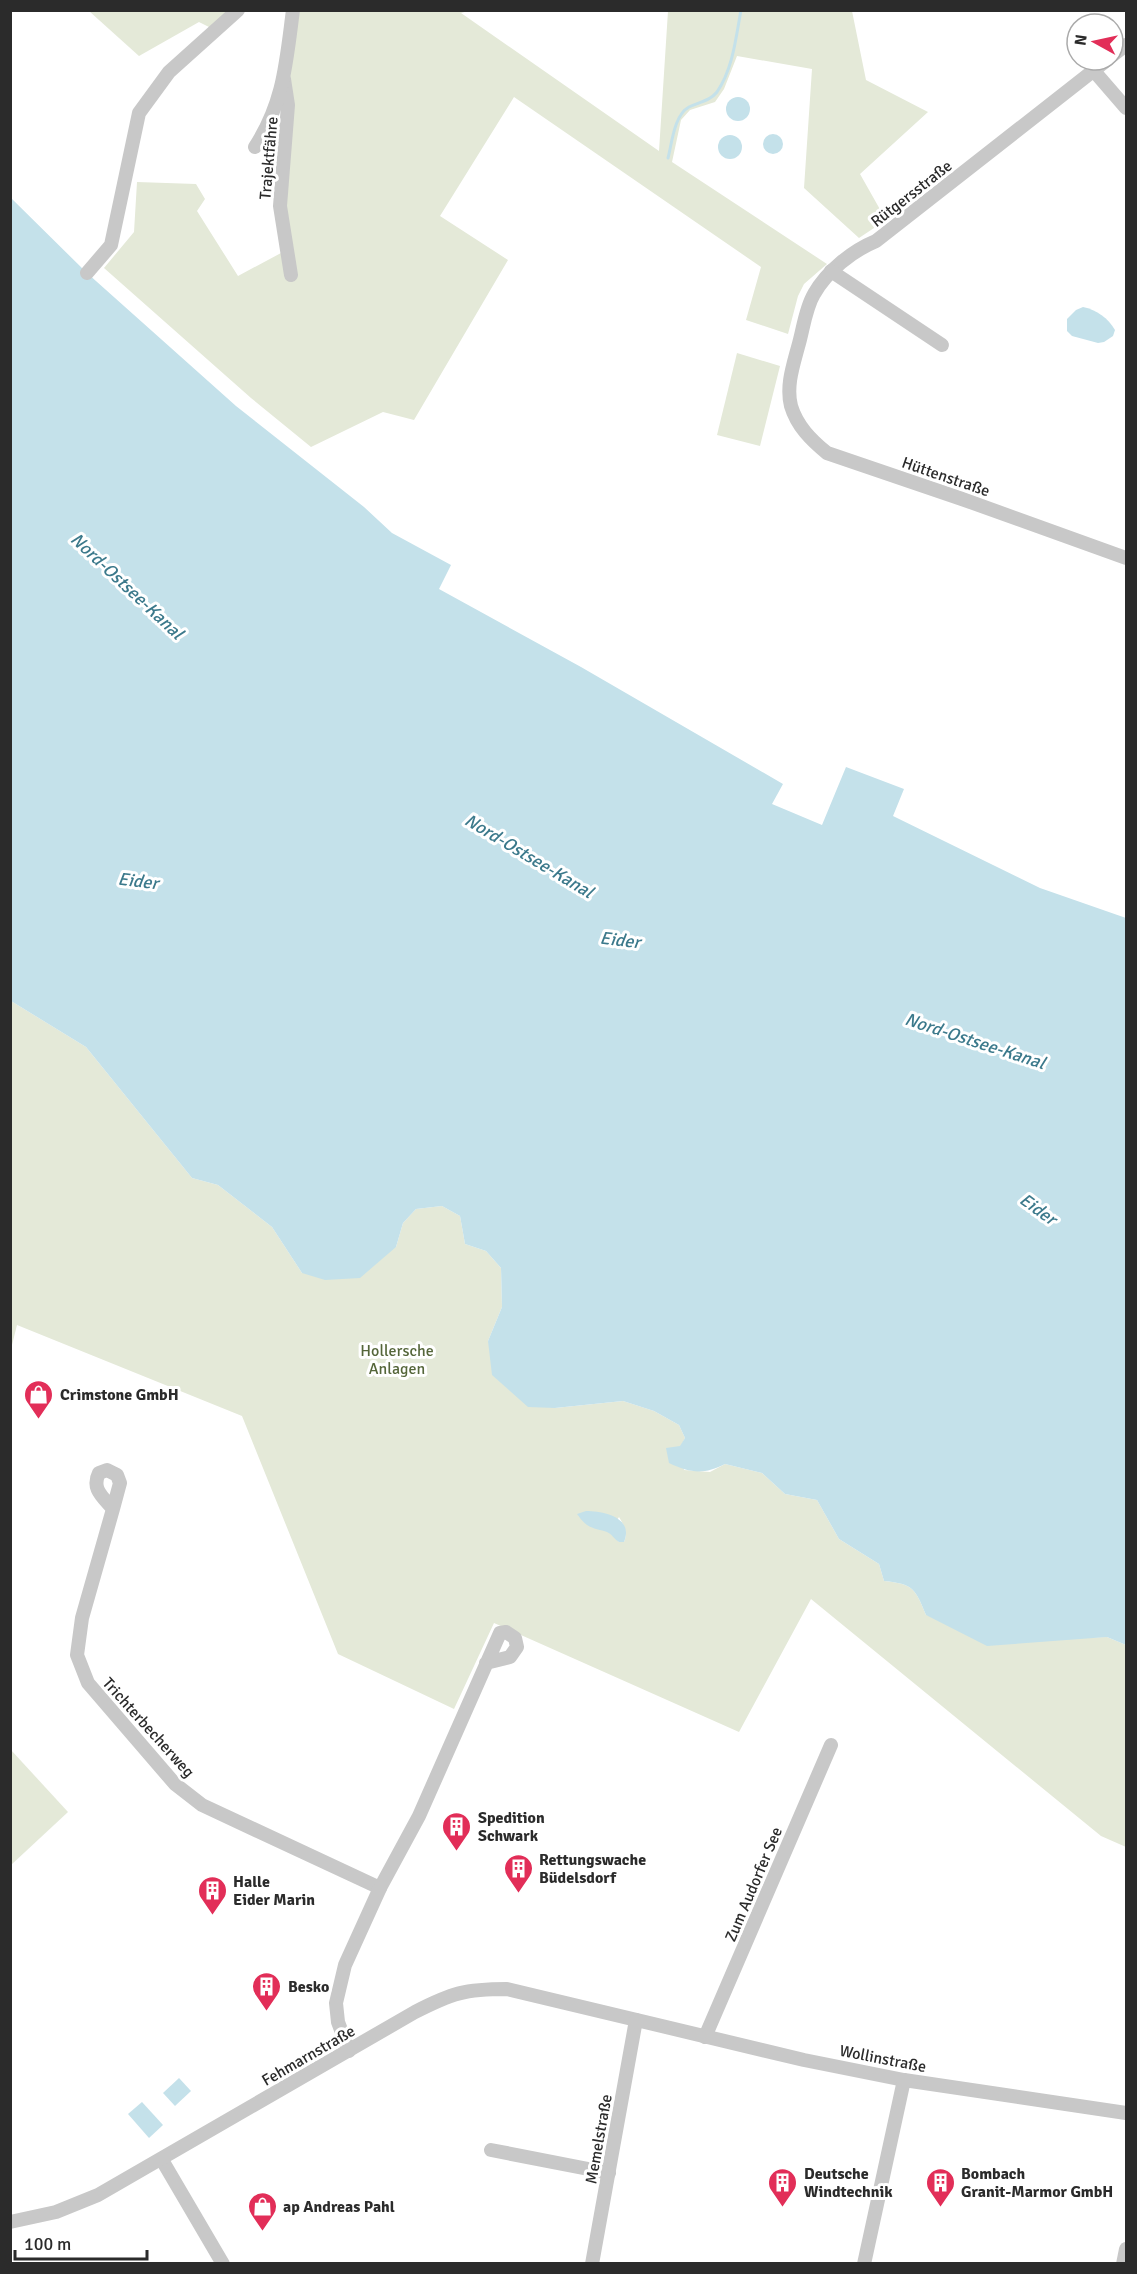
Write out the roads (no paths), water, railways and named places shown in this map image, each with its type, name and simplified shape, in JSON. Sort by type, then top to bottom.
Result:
[{"type":"street","points":[[87,273],[111,244],[139,113],[170,72],[238,10]]},
{"type":"street","name":"Trajektfähre","points":[[255,147],[269,124],[284,79],[293,10]]},
{"type":"street","name":"Rütgersstraße","points":[[789,388],[791,371],[813,295],[831,271],[864,246],[876,241],[1093,72]]},
{"type":"street","points":[[1095,72],[1126,108]]},
{"type":"street","name":"Trajektfähre","points":[[284,79],[288,105],[280,206],[291,275]]},
{"type":"street","points":[[831,271],[942,345]]},
{"type":"street","name":"Hüttenstraße","points":[[789,388],[791,406],[799,425],[813,442],[827,453],[963,498],[1126,558]]},
{"type":"street","name":"Trichterbecherweg","points":[[113,1509],[82,1618],[77,1655],[88,1683],[175,1784],[202,1805],[380,1888]]},
{"type":"street","points":[[349,2051],[338,2022],[336,2003],[345,1965],[380,1888],[419,1816],[486,1663]]},
{"type":"street","name":"Zum Audorfer See","points":[[705,2037],[831,1745]]},
{"type":"street","name":"Fehmarnstraße","points":[[10,2222],[56,2212],[98,2195],[442,1998],[476,1989],[507,1989],[636,2020]]},
{"type":"street","name":"Wollinstraße","points":[[636,2020],[904,2080],[1126,2113]]},
{"type":"street","name":"Memelstraße","points":[[592,2264],[636,2020]]},
{"type":"street","points":[[864,2264],[904,2080]]},
{"type":"street","points":[[491,2150],[609,2173]]},
{"type":"street","points":[[162,2160],[223,2264]]},
{"type":"street","points":[[1123,2264],[1126,2249]]},
{"type":"water","points":[[738,97],[747,100],[750,109],[747,118],[738,121],[729,118],[726,109],[729,100]]},
{"type":"water","points":[[773,134],[780,137],[783,144],[780,151],[773,154],[766,151],[763,144],[766,137]]},
{"type":"water","points":[[730,135],[739,138],[742,147],[739,156],[730,159],[721,156],[718,147],[721,138]]},
{"type":"water","points":[[10,197],[87,273],[236,406],[364,507],[392,533],[451,565],[439,589],[581,667],[783,784],[772,804],[822,825],[846,767],[904,789],[893,816],[1040,888],[1126,918],[1126,1645],[1107,1637],[987,1646],[926,1615],[912,1589],[884,1581],[879,1564],[839,1539],[817,1500],[785,1494],[762,1473],[725,1464],[710,1470],[697,1471],[669,1463],[666,1448],[680,1446],[685,1438],[679,1425],[654,1411],[623,1401],[555,1408],[528,1407],[492,1375],[488,1341],[502,1307],[501,1268],[486,1251],[465,1244],[460,1216],[442,1206],[416,1209],[403,1223],[396,1247],[360,1278],[325,1280],[302,1273],[272,1227],[218,1185],[192,1178],[86,1047],[11,1001]]},
{"type":"water","points":[[1083,307],[1105,318],[1115,330],[1113,336],[1098,343],[1072,336],[1067,331],[1067,319]]},
{"type":"water","points":[[586,1511],[609,1514],[621,1522],[625,1527],[624,1542],[619,1542],[609,1533],[587,1525],[577,1514]]},
{"type":"water","points":[[179,2078],[191,2091],[175,2106],[163,2093]]},
{"type":"water","points":[[142,2102],[163,2125],[149,2138],[128,2114]]},
{"type":"waterway","points":[[668,158],[674,130],[680,116],[689,107],[714,95],[727,73],[741,10]]},
{"type":"place","name":"Crimstone GmbH","points":[[39,1420]]},
{"type":"place","name":"Spedition Schwark","points":[[457,1852]]},
{"type":"place","name":"Rettungswache Büdelsdorf","points":[[518,1894]]},
{"type":"place","name":"Halle Eider Marin","points":[[212,1916]]},
{"type":"place","name":"Besko","points":[[267,2012]]},
{"type":"place","name":"Deutsche Windtechnik","points":[[783,2208]]},
{"type":"place","name":"Bombach Granit-Marmor GmbH","points":[[940,2208]]},
{"type":"place","name":"ap Andreas Pahl","points":[[262,2232]]},
{"type":"water label","name":"Nord-Ostsee-Kanal","points":[[127,586]]},
{"type":"water label","name":"Nord-Ostsee-Kanal","points":[[529,856]]},
{"type":"water label","name":"Eider","points":[[138,881]]},
{"type":"water label","name":"Eider","points":[[620,940]]},
{"type":"water label","name":"Nord-Ostsee-Kanal","points":[[975,1041]]},
{"type":"water label","name":"Eider","points":[[1038,1209]]},
{"type":"park label","name":"Hollersche Anlagen","points":[[397,1359]]}]
